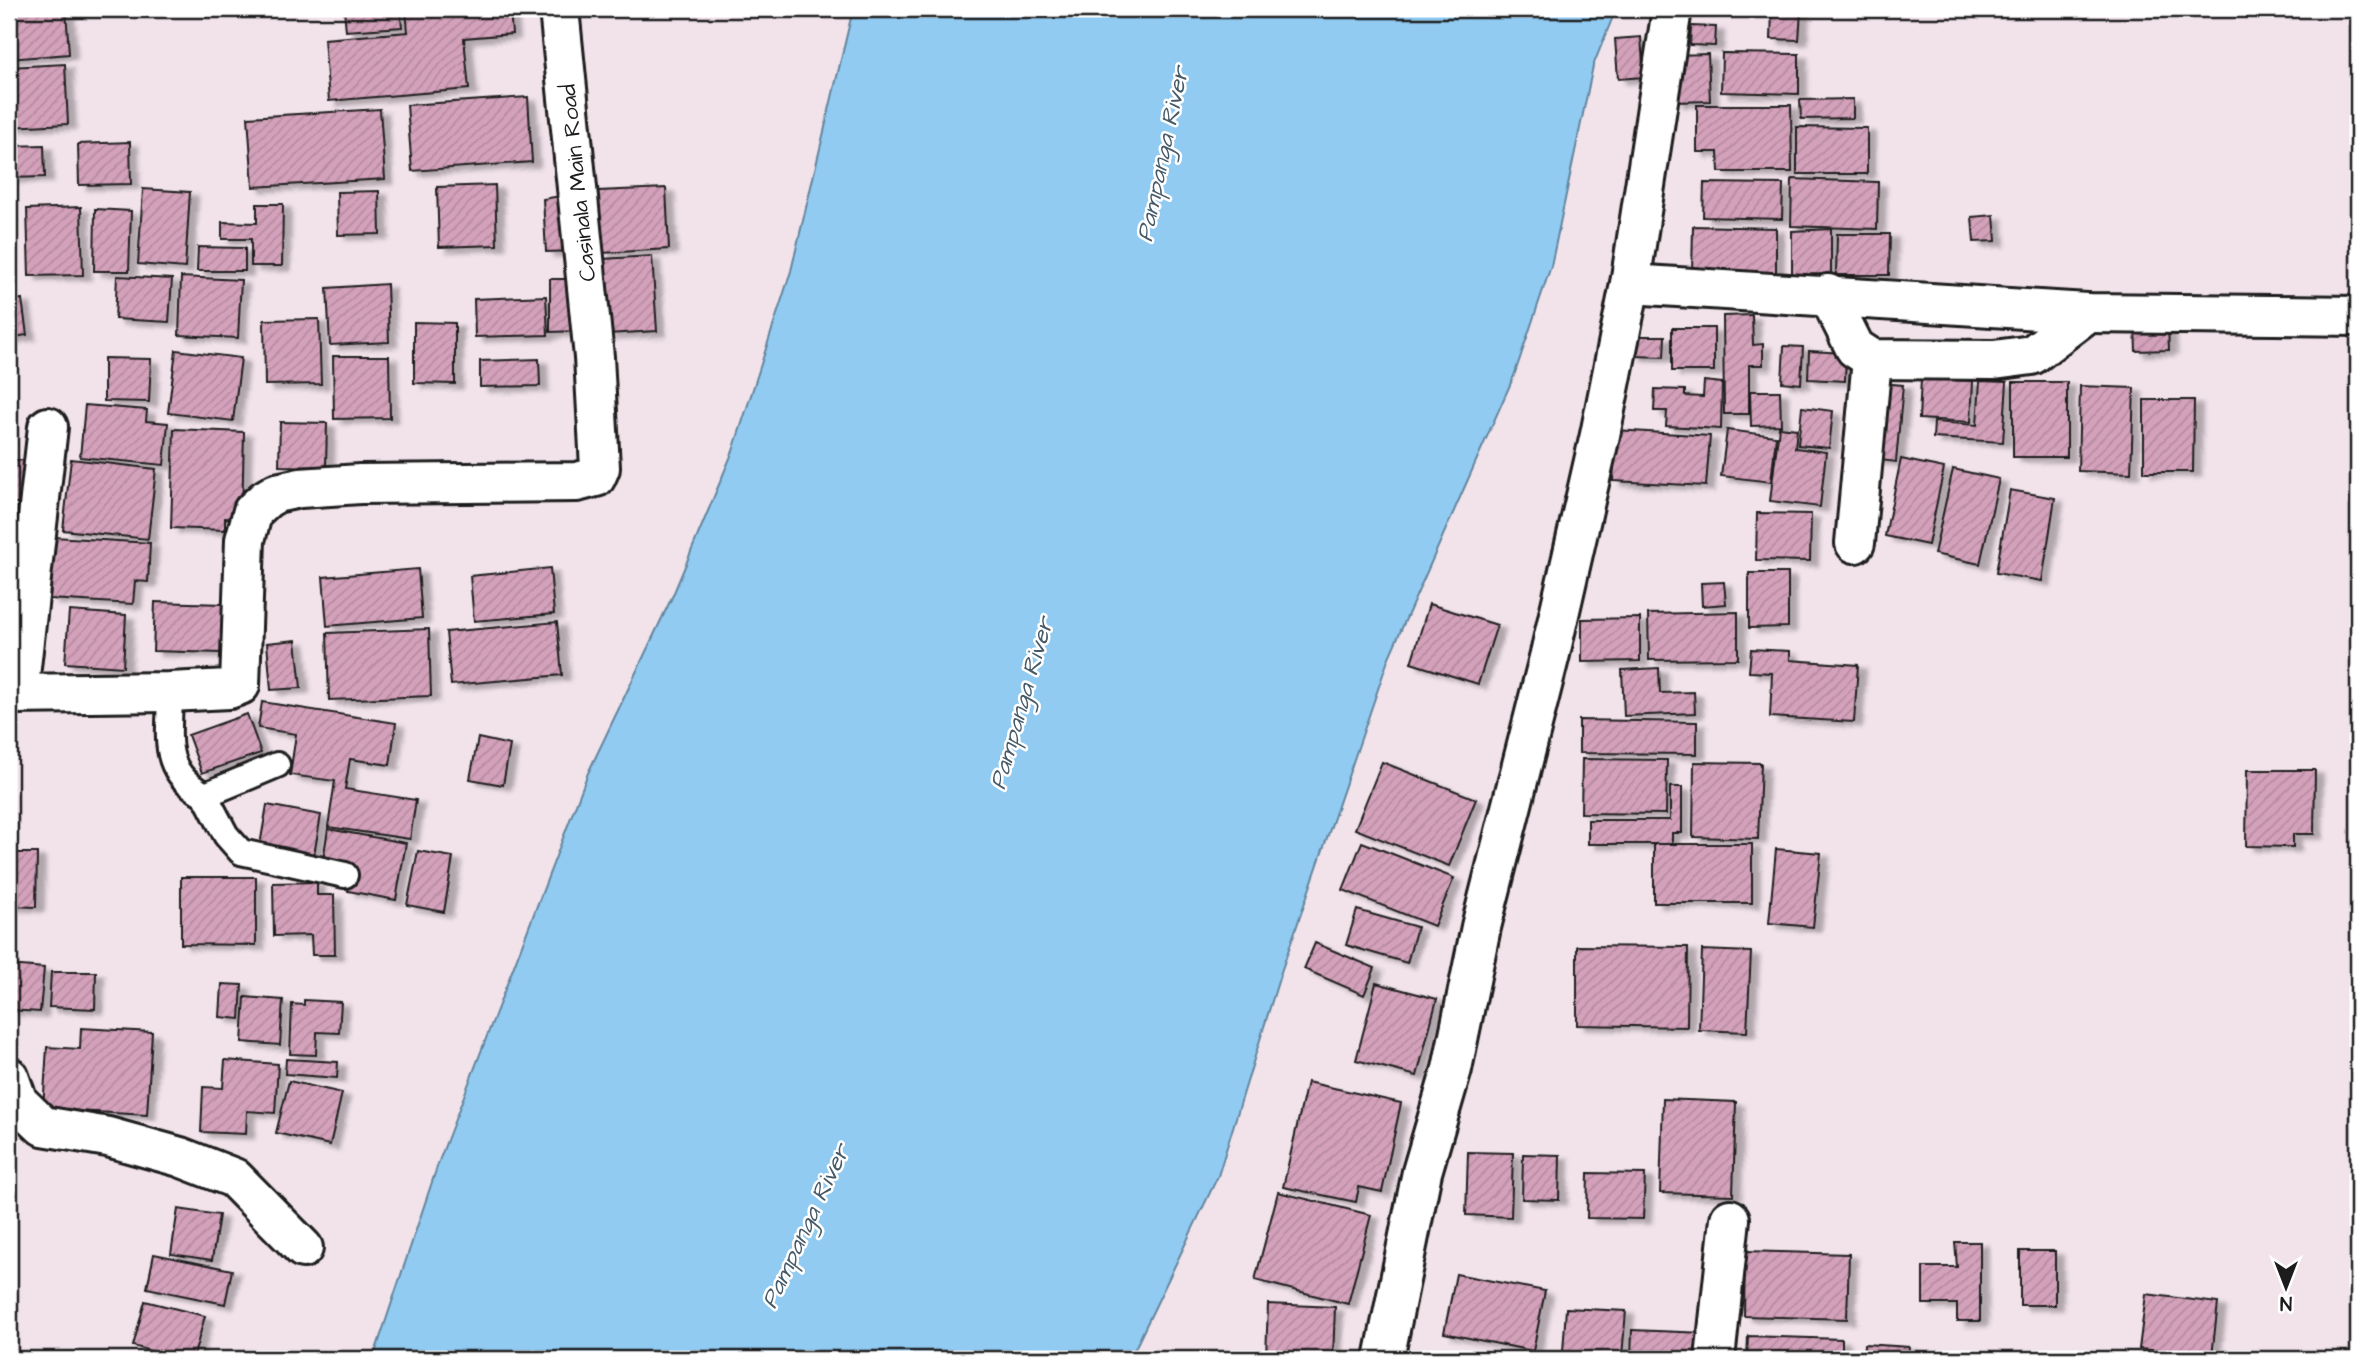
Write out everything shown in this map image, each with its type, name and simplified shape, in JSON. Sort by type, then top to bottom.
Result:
[{"type":"street","name":"Casinala Main Road","points":[[170,692],[229,689],[240,685],[245,540],[253,511],[276,494],[360,484],[577,482],[596,477],[600,468],[594,357],[559,9]]},
{"type":"street","points":[[1384,1359],[1422,1172],[1452,1069],[1481,928],[1550,654],[1630,284],[1672,9]]},
{"type":"street","points":[[1630,284],[1828,294],[2087,313],[2358,316]]},
{"type":"street","points":[[1828,294],[1855,348],[1871,359],[1994,360],[2032,355],[2087,313]]},
{"type":"street","points":[[1855,543],[1871,359]]},
{"type":"street","points":[[48,427],[13,694],[170,692]]},
{"type":"street","points":[[9,1077],[18,1102],[43,1126],[108,1137],[180,1157],[234,1178],[303,1248]]},
{"type":"street","points":[[1715,1359],[1730,1219]]},
{"type":"lane","points":[[170,692],[170,760],[177,773],[205,795],[226,835],[241,852],[345,875]]},
{"type":"lane","points":[[205,795],[277,765]]},
{"type":"water","name":"Pampanga River","points":[[853,9],[1616,9],[1593,66],[1551,266],[1514,376],[1389,657],[1280,975],[1218,1176],[1130,1359],[373,1359],[439,1161],[588,773],[673,595],[733,451],[791,271]]},
{"type":"building","points":[[9,9],[66,9],[69,54],[9,59]]},
{"type":"building","points":[[344,9],[400,9],[402,27],[346,31]]},
{"type":"building","points":[[406,9],[510,9],[512,34],[464,38],[469,89],[329,101],[324,39],[408,32]]},
{"type":"building","points":[[1772,10],[1801,11],[1799,40],[1771,39]]},
{"type":"building","points":[[1691,26],[1716,27],[1715,46],[1690,45]]},
{"type":"building","points":[[1641,37],[1644,77],[1618,79],[1615,39]]},
{"type":"building","points":[[1722,53],[1799,54],[1799,94],[1721,92]]},
{"type":"building","points":[[1708,54],[1710,101],[1675,102],[1674,55]]},
{"type":"building","points":[[65,64],[68,124],[9,127],[9,67]]},
{"type":"building","points":[[528,97],[532,162],[412,171],[407,105]]},
{"type":"building","points":[[1853,99],[1853,118],[1801,119],[1800,100]]},
{"type":"building","points":[[1697,105],[1791,105],[1792,172],[1719,172],[1718,152],[1697,152]]},
{"type":"building","points":[[380,109],[385,179],[253,187],[248,117]]},
{"type":"building","points":[[1797,127],[1867,128],[1867,174],[1797,174]]},
{"type":"building","points":[[130,142],[131,184],[79,185],[78,144]]},
{"type":"building","points":[[44,145],[45,177],[9,178],[9,146]]},
{"type":"building","points":[[1792,179],[1878,182],[1877,229],[1791,226]]},
{"type":"building","points":[[1704,183],[1783,184],[1782,219],[1703,217]]},
{"type":"building","points":[[495,185],[497,245],[439,247],[437,187]]},
{"type":"building","points":[[666,188],[669,249],[602,253],[598,191]]},
{"type":"building","points":[[143,189],[190,192],[185,268],[138,264]]},
{"type":"building","points":[[379,191],[380,234],[338,235],[337,192]]},
{"type":"building","points":[[572,194],[573,251],[546,252],[543,199]]},
{"type":"building","points":[[257,204],[283,204],[282,266],[251,266],[251,239],[222,239],[222,222],[257,223]]},
{"type":"building","points":[[81,207],[83,275],[29,276],[27,209]]},
{"type":"building","points":[[95,209],[131,211],[129,271],[94,271]]},
{"type":"building","points":[[1994,215],[1996,241],[1974,242],[1972,217]]},
{"type":"building","points":[[1693,226],[1776,228],[1776,276],[1692,274]]},
{"type":"building","points":[[1831,229],[1831,274],[1792,275],[1792,231]]},
{"type":"building","points":[[1837,234],[1890,234],[1889,275],[1836,275]]},
{"type":"building","points":[[198,247],[245,248],[245,271],[197,271]]},
{"type":"building","points":[[652,256],[657,331],[607,334],[602,259]]},
{"type":"building","points":[[117,276],[172,279],[169,322],[115,319]]},
{"type":"building","points":[[181,277],[241,280],[238,338],[179,335]]},
{"type":"building","points":[[550,279],[581,279],[581,331],[550,332]]},
{"type":"building","points":[[387,284],[389,342],[330,345],[327,288]]},
{"type":"building","points":[[546,296],[548,335],[475,337],[474,299]]},
{"type":"building","points":[[22,299],[27,335],[9,338],[9,301]]},
{"type":"building","points":[[1752,315],[1753,345],[1763,344],[1763,365],[1749,365],[1749,414],[1724,414],[1723,316]]},
{"type":"building","points":[[319,319],[321,384],[265,385],[264,320]]},
{"type":"building","points":[[414,322],[455,323],[455,384],[414,383]]},
{"type":"building","points":[[2168,325],[2169,350],[2136,351],[2135,326]]},
{"type":"building","points":[[1672,328],[1714,328],[1714,371],[1672,371]]},
{"type":"building","points":[[1634,336],[1665,336],[1664,357],[1634,356]]},
{"type":"building","points":[[1784,346],[1803,347],[1801,384],[1782,382]]},
{"type":"building","points":[[176,350],[241,358],[233,421],[168,413]]},
{"type":"building","points":[[1809,351],[1846,353],[1845,381],[1808,379]]},
{"type":"building","points":[[333,356],[389,356],[390,418],[334,419]]},
{"type":"building","points":[[104,358],[151,359],[149,402],[104,401]]},
{"type":"building","points":[[539,359],[540,386],[480,387],[480,361]]},
{"type":"building","points":[[1921,378],[1973,381],[1971,422],[1919,419]]},
{"type":"building","points":[[1704,381],[1722,383],[1721,429],[1666,426],[1667,411],[1654,411],[1655,389],[1685,390],[1685,396],[1703,397]]},
{"type":"building","points":[[1980,381],[2007,382],[2003,442],[1933,438],[1934,422],[1977,425]]},
{"type":"building","points":[[2013,382],[2067,382],[2067,457],[2013,457]]},
{"type":"building","points":[[1881,383],[1903,385],[1896,462],[1872,459]]},
{"type":"building","points":[[2080,386],[2134,388],[2131,473],[2078,471]]},
{"type":"building","points":[[1750,391],[1780,391],[1781,425],[1751,426]]},
{"type":"building","points":[[2144,400],[2194,400],[2193,472],[2144,472]]},
{"type":"building","points":[[85,405],[147,410],[146,421],[168,423],[164,465],[80,457]]},
{"type":"building","points":[[1802,407],[1833,411],[1829,448],[1798,445]]},
{"type":"building","points":[[280,422],[327,423],[326,467],[279,466]]},
{"type":"building","points":[[1779,427],[1797,429],[1795,448],[1826,452],[1820,507],[1770,501]]},
{"type":"building","points":[[174,429],[244,432],[242,519],[225,518],[225,530],[171,528]]},
{"type":"building","points":[[1616,430],[1710,436],[1706,486],[1613,481]]},
{"type":"building","points":[[1727,430],[1776,436],[1771,482],[1721,476]]},
{"type":"building","points":[[71,459],[156,469],[148,539],[63,530]]},
{"type":"building","points":[[1901,459],[1944,468],[1928,545],[1885,536]]},
{"type":"building","points":[[9,460],[23,460],[24,503],[9,503]]},
{"type":"building","points":[[1953,469],[1999,479],[1980,564],[1934,554]]},
{"type":"building","points":[[2010,490],[2055,498],[2042,581],[1996,573]]},
{"type":"building","points":[[1757,513],[1811,514],[1810,561],[1756,560]]},
{"type":"building","points":[[54,537],[150,543],[148,582],[135,581],[133,604],[50,599]]},
{"type":"building","points":[[9,562],[20,562],[9,608]]},
{"type":"building","points":[[550,568],[554,614],[474,621],[470,576]]},
{"type":"building","points":[[418,569],[422,618],[327,626],[323,577]]},
{"type":"building","points":[[1749,573],[1788,573],[1788,627],[1749,628]]},
{"type":"building","points":[[1724,582],[1726,604],[1702,606],[1701,583]]},
{"type":"building","points":[[155,602],[224,604],[222,653],[153,651]]},
{"type":"building","points":[[1429,604],[1497,625],[1478,684],[1411,663]]},
{"type":"building","points":[[69,611],[126,615],[123,667],[65,663]]},
{"type":"building","points":[[1738,612],[1738,659],[1649,660],[1648,614]]},
{"type":"building","points":[[1640,618],[1640,661],[1582,662],[1582,619]]},
{"type":"building","points":[[557,622],[562,675],[451,685],[446,632]]},
{"type":"building","points":[[429,629],[431,696],[329,700],[327,633]]},
{"type":"building","points":[[296,640],[301,688],[271,690],[267,643]]},
{"type":"building","points":[[1751,649],[1790,651],[1790,660],[1858,665],[1854,722],[1770,717],[1772,673],[1749,672]]},
{"type":"building","points":[[1659,668],[1660,693],[1694,692],[1695,713],[1624,716],[1622,670]]},
{"type":"building","points":[[262,702],[396,723],[390,765],[350,759],[345,789],[416,800],[410,839],[328,827],[335,781],[290,775],[296,734],[258,728]]},
{"type":"building","points":[[247,714],[261,753],[202,773],[188,735]]},
{"type":"building","points":[[1579,720],[1697,722],[1697,754],[1579,753]]},
{"type":"building","points":[[478,738],[510,745],[503,785],[470,779]]},
{"type":"building","points":[[1582,759],[1667,760],[1666,814],[1581,813]]},
{"type":"building","points":[[1382,762],[1476,799],[1449,866],[1355,829]]},
{"type":"building","points":[[1694,762],[1761,763],[1758,839],[1693,837]]},
{"type":"building","points":[[2247,770],[2315,770],[2314,834],[2293,834],[2293,847],[2246,846]]},
{"type":"building","points":[[1670,787],[1682,787],[1682,833],[1672,833],[1672,844],[1588,844],[1588,820],[1670,820]]},
{"type":"building","points":[[267,805],[321,815],[314,855],[260,845]]},
{"type":"building","points":[[328,829],[406,843],[396,900],[348,891],[353,866],[323,860]]},
{"type":"building","points":[[1362,842],[1454,878],[1434,926],[1343,890]]},
{"type":"building","points":[[1654,844],[1752,844],[1752,903],[1654,903]]},
{"type":"building","points":[[1776,849],[1821,853],[1813,927],[1769,923]]},
{"type":"building","points":[[418,851],[453,857],[444,912],[407,905]]},
{"type":"building","points":[[9,853],[37,853],[36,907],[9,906]]},
{"type":"building","points":[[181,877],[256,877],[256,945],[181,944]]},
{"type":"building","points":[[317,882],[317,895],[334,895],[335,955],[312,955],[311,935],[274,936],[273,883]]},
{"type":"building","points":[[1357,910],[1417,927],[1407,963],[1346,945]]},
{"type":"building","points":[[1315,943],[1375,968],[1364,995],[1304,969]]},
{"type":"building","points":[[1577,946],[1688,947],[1687,1027],[1577,1025]]},
{"type":"building","points":[[1702,950],[1751,952],[1747,1032],[1699,1030]]},
{"type":"building","points":[[9,965],[44,968],[40,1012],[9,1010]]},
{"type":"building","points":[[51,972],[96,972],[95,1009],[49,1007]]},
{"type":"building","points":[[1376,983],[1437,999],[1417,1076],[1356,1060]]},
{"type":"building","points":[[222,984],[242,985],[240,1019],[220,1017]]},
{"type":"building","points":[[245,997],[283,1000],[280,1045],[242,1042]]},
{"type":"building","points":[[304,1000],[341,1002],[339,1033],[317,1032],[316,1055],[290,1054],[292,1004],[304,1005]]},
{"type":"building","points":[[81,1028],[152,1032],[147,1115],[43,1109],[47,1047],[80,1049]]},
{"type":"building","points":[[286,1059],[338,1062],[337,1078],[285,1074]]},
{"type":"building","points":[[225,1060],[278,1064],[275,1113],[247,1111],[246,1134],[201,1132],[203,1087],[223,1088]]},
{"type":"building","points":[[289,1081],[342,1093],[330,1145],[276,1133]]},
{"type":"building","points":[[1307,1082],[1401,1103],[1382,1192],[1359,1187],[1356,1202],[1283,1187]]},
{"type":"building","points":[[1663,1099],[1736,1102],[1733,1195],[1660,1193]]},
{"type":"building","points":[[1468,1152],[1513,1153],[1511,1217],[1466,1215]]},
{"type":"building","points":[[1523,1154],[1560,1155],[1559,1200],[1522,1199]]},
{"type":"building","points":[[1588,1173],[1645,1174],[1643,1219],[1587,1218]]},
{"type":"building","points":[[1278,1192],[1371,1215],[1348,1304],[1255,1280]]},
{"type":"building","points":[[178,1209],[219,1215],[212,1260],[171,1254]]},
{"type":"building","points":[[1955,1242],[1980,1242],[1980,1321],[1957,1321],[1957,1304],[1923,1304],[1923,1267],[1957,1267]]},
{"type":"building","points":[[1745,1251],[1849,1254],[1847,1319],[1744,1316]]},
{"type":"building","points":[[2020,1251],[2055,1251],[2055,1305],[2020,1305]]},
{"type":"building","points":[[154,1254],[232,1270],[225,1304],[147,1288]]},
{"type":"building","points":[[1456,1274],[1545,1291],[1533,1351],[1444,1333]]},
{"type":"building","points":[[2146,1294],[2218,1303],[2212,1356],[2139,1349]]},
{"type":"building","points":[[145,1301],[205,1316],[193,1359],[179,1359],[133,1346]]},
{"type":"building","points":[[1268,1304],[1335,1307],[1333,1359],[1266,1357]]},
{"type":"building","points":[[1566,1308],[1626,1311],[1622,1356],[1563,1352]]},
{"type":"building","points":[[1632,1330],[1705,1333],[1704,1359],[1631,1359]]},
{"type":"building","points":[[1748,1336],[1842,1339],[1842,1359],[1747,1359]]},
{"type":"building","points":[[1864,1344],[1909,1347],[1908,1359],[1863,1359]]},
{"type":"building","points":[[1448,1349],[1500,1359],[1446,1359]]}]
